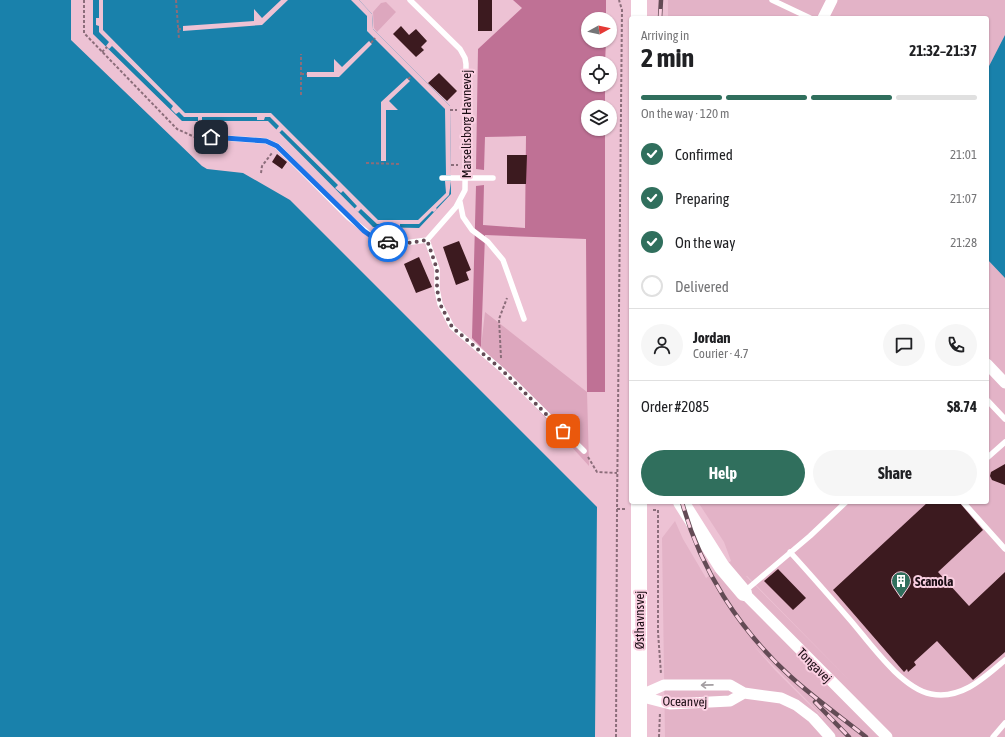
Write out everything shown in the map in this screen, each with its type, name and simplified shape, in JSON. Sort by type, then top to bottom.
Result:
[{"type":"street","points":[[639,0],[639,16]]},
{"type":"street","points":[[824,16],[832,0]]},
{"type":"street","points":[[989,366],[1005,383]]},
{"type":"street","points":[[682,504],[722,567],[744,593]]},
{"type":"street","name":"Østhavnsvej","points":[[639,505],[639,737]]},
{"type":"street","name":"Tongavej","points":[[744,593],[887,737]]},
{"type":"street","name":"Oceanvej","points":[[639,696],[661,686],[730,685],[744,693],[781,698],[796,705],[813,718],[830,737]]},
{"type":"street","name":"Oceanvej","points":[[639,696],[670,704],[730,701],[744,693]]},
{"type":"lane","name":"Marselisborg Havnevej","points":[[410,0],[460,49],[465,58],[465,190],[460,202],[427,240]]},
{"type":"lane","points":[[772,0],[806,16]]},
{"type":"lane","points":[[211,137],[266,141],[277,146],[348,217],[378,241],[397,244],[427,240],[437,269],[437,289],[440,304],[452,327],[502,370],[584,451]]},
{"type":"lane","points":[[442,178],[493,178]]},
{"type":"lane","points":[[460,202],[463,217],[472,230],[488,242],[503,260],[524,319]]},
{"type":"lane","points":[[989,402],[1005,419]]},
{"type":"lane","points":[[989,456],[1005,442]]},
{"type":"lane","points":[[744,593],[844,504]]},
{"type":"lane","points":[[965,504],[1005,548]]},
{"type":"lane","points":[[790,552],[894,670],[919,690],[931,694],[943,695],[967,689],[978,683],[1005,660]]},
{"type":"lane","points":[[993,737],[1005,723]]},
{"type":"path","points":[[84,0],[84,33],[177,129],[199,139],[211,137]]},
{"type":"path","points":[[176,0],[179,39]]},
{"type":"path","points":[[616,737],[622,10],[620,0]]},
{"type":"path","points":[[178,30],[183,29]]},
{"type":"path","points":[[370,43],[375,38]]},
{"type":"path","points":[[102,52],[107,47]]},
{"type":"path","points":[[301,54],[301,95]]},
{"type":"path","points":[[301,74],[307,74]]},
{"type":"path","points":[[408,79],[412,76]]},
{"type":"path","points":[[450,110],[458,110]]},
{"type":"path","points":[[199,139],[200,121]]},
{"type":"path","points":[[261,173],[262,166],[277,146]]},
{"type":"path","points":[[366,163],[383,162],[400,164]]},
{"type":"path","points":[[451,165],[458,165]]},
{"type":"path","points":[[397,228],[398,233]]},
{"type":"path","points":[[502,370],[499,319],[512,285]]},
{"type":"path","points":[[584,451],[598,472],[617,473]]},
{"type":"path","points":[[617,509],[639,505],[658,510],[658,632],[661,659],[661,686]]},
{"type":"path","points":[[659,737],[660,702]]},
{"type":"shaded area","points":[[513,0],[606,0],[606,12],[581,12],[581,48],[606,48],[605,56],[581,56],[581,92],[605,92],[605,100],[581,100],[581,136],[605,136],[605,392],[587,392],[586,239],[485,235],[481,347],[472,338],[476,186],[484,185],[483,225],[525,228],[526,136],[485,137],[484,170],[476,169],[478,49],[522,8]]},
{"type":"shaded area","points":[[668,0],[1005,0],[1005,35],[989,66],[989,16],[668,16]]},
{"type":"shaded area","points":[[386,2],[396,12],[377,32],[374,28],[373,12],[381,3]]},
{"type":"shaded area","points":[[989,261],[1005,278],[1005,737],[665,737],[662,538],[675,521],[683,539],[706,578],[731,561],[724,542],[699,504],[989,504]],"holes":[[[746,576],[747,576],[853,684]],[[752,644],[823,717],[775,670]]]},
{"type":"shaded area","points":[[485,312],[587,392],[589,466],[481,347]]},
{"type":"water","points":[[0,0],[71,0],[71,40],[202,166],[207,169],[243,173],[290,200],[597,507],[595,737],[0,737]]},
{"type":"water","points":[[93,0],[359,0],[372,14],[373,29],[450,106],[451,194],[419,228],[373,227],[268,121],[182,121],[93,34]]},
{"type":"water","points":[[1005,35],[1005,278],[989,261],[989,66]]},
{"type":"pier","points":[[99,0],[103,0],[103,30],[185,113],[271,113],[378,220],[418,220],[446,193],[445,181],[451,181],[449,195],[434,212],[432,211],[419,224],[400,224],[400,228],[396,228],[395,224],[377,224],[361,209],[358,212],[354,209],[357,206],[343,191],[341,193],[335,188],[338,185],[282,130],[279,133],[276,130],[279,126],[270,117],[265,117],[264,120],[257,120],[257,117],[202,117],[202,121],[198,121],[198,117],[184,117],[179,112],[176,114],[171,109],[173,106],[112,46],[109,49],[106,46],[109,42],[99,32],[99,26],[96,25],[96,18],[99,18]]},
{"type":"pier","points":[[281,0],[288,0],[262,25],[183,31],[183,26],[254,21],[254,9],[262,18]]},
{"type":"pier","points":[[351,0],[359,0],[372,14],[373,29],[450,106],[451,175],[446,175],[445,109],[367,31],[367,16]]},
{"type":"pier","points":[[369,41],[372,44],[339,77],[307,77],[307,72],[334,72],[334,59],[342,67]]},
{"type":"pier","points":[[407,78],[410,81],[389,101],[398,110],[386,110],[386,161],[381,161],[381,102]]},
{"type":"building","points":[[478,0],[492,0],[492,31],[478,31]]},
{"type":"building","points":[[401,26],[409,35],[416,29],[427,41],[421,47],[424,50],[416,57],[393,34]]},
{"type":"building","points":[[439,73],[457,91],[447,101],[428,83]]},
{"type":"building","points":[[277,154],[287,162],[282,169],[272,162]]},
{"type":"building","points":[[507,155],[527,155],[526,184],[507,184]]},
{"type":"building","points":[[459,241],[471,270],[466,272],[469,280],[456,285],[443,247]]},
{"type":"building","points":[[419,257],[432,287],[416,293],[404,264]]},
{"type":"building","points":[[1005,464],[1005,485],[992,480],[990,476],[991,472]]},
{"type":"building","name":"Scanola","points":[[926,504],[961,504],[983,530],[938,572],[969,606],[1005,572],[1005,652],[973,680],[937,641],[914,662],[916,665],[908,672],[907,669],[904,672],[833,590]]},
{"type":"building","points":[[778,569],[806,598],[793,610],[764,581]]},
{"type":"railway","points":[[660,16],[661,0]]},
{"type":"railway","points":[[683,504],[699,551],[738,618],[771,658],[790,676],[866,737]]},
{"type":"railway","points":[[815,702],[849,737]]},
{"type":"way so far","points":[[388,242],[397,244],[427,240],[431,256],[437,269],[437,289],[440,304],[452,327],[502,370],[563,431]]},
{"type":"place","name":"Scanola","points":[[901,598]]},
{"type":"route","points":[[211,137],[266,141],[277,146],[364,231],[378,241],[388,242]]}]
